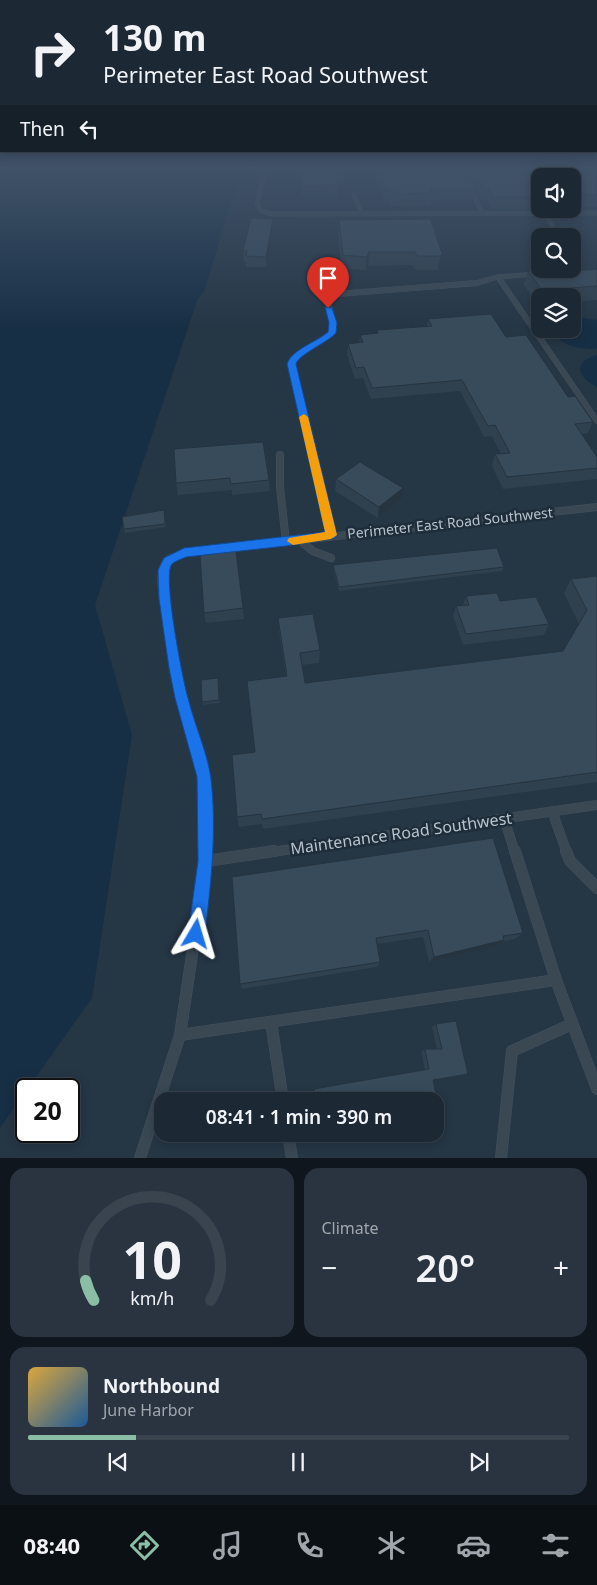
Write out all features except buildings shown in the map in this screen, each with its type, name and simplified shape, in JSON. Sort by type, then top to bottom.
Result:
[{"type":"lane","points":[[549,221],[552,225]]},
{"type":"lane","points":[[331,535],[292,364],[293,359],[332,333],[333,323],[328,302],[337,294],[477,283],[498,277],[531,275]]},
{"type":"lane","points":[[498,277],[597,420]]},
{"type":"lane","points":[[280,455],[280,487],[286,542]]},
{"type":"lane","name":"Perimeter East Road Southwest","points":[[140,1158],[180,1035],[206,861],[204,777],[181,698],[171,646],[162,581],[163,570],[168,560],[184,553],[331,535],[597,507]]},
{"type":"lane","points":[[299,540],[313,551],[331,558]]},
{"type":"lane","name":"Maintenance Road Southwest","points":[[206,861],[597,805]]},
{"type":"lane","points":[[552,811],[570,861],[597,888]]},
{"type":"lane","points":[[504,818],[556,980],[597,1089]]},
{"type":"lane","points":[[180,1035],[556,980]]},
{"type":"lane","points":[[271,1022],[282,1092]]},
{"type":"lane","points":[[501,1158],[512,1052],[572,1024]]},
{"type":"lane","points":[[289,1142],[292,1158]]},
{"type":"water","points":[[0,221],[226,221],[204,292],[198,298],[95,605],[132,735],[92,998],[35,1078],[15,1078],[15,1107],[0,1128]]},
{"type":"water","points":[[581,317],[597,320],[597,349],[571,345],[559,339],[581,338]]},
{"type":"water","points":[[597,355],[597,387],[585,379],[580,370],[584,362]]},
{"type":"slow traffic","points":[[293,541],[331,535],[304,417]]},
{"type":"route","points":[[196,934],[206,861],[204,777],[181,698],[175,668],[162,581],[163,570],[168,560],[184,553],[331,535],[292,364],[293,359],[302,352],[332,333],[333,323],[328,308]]}]
